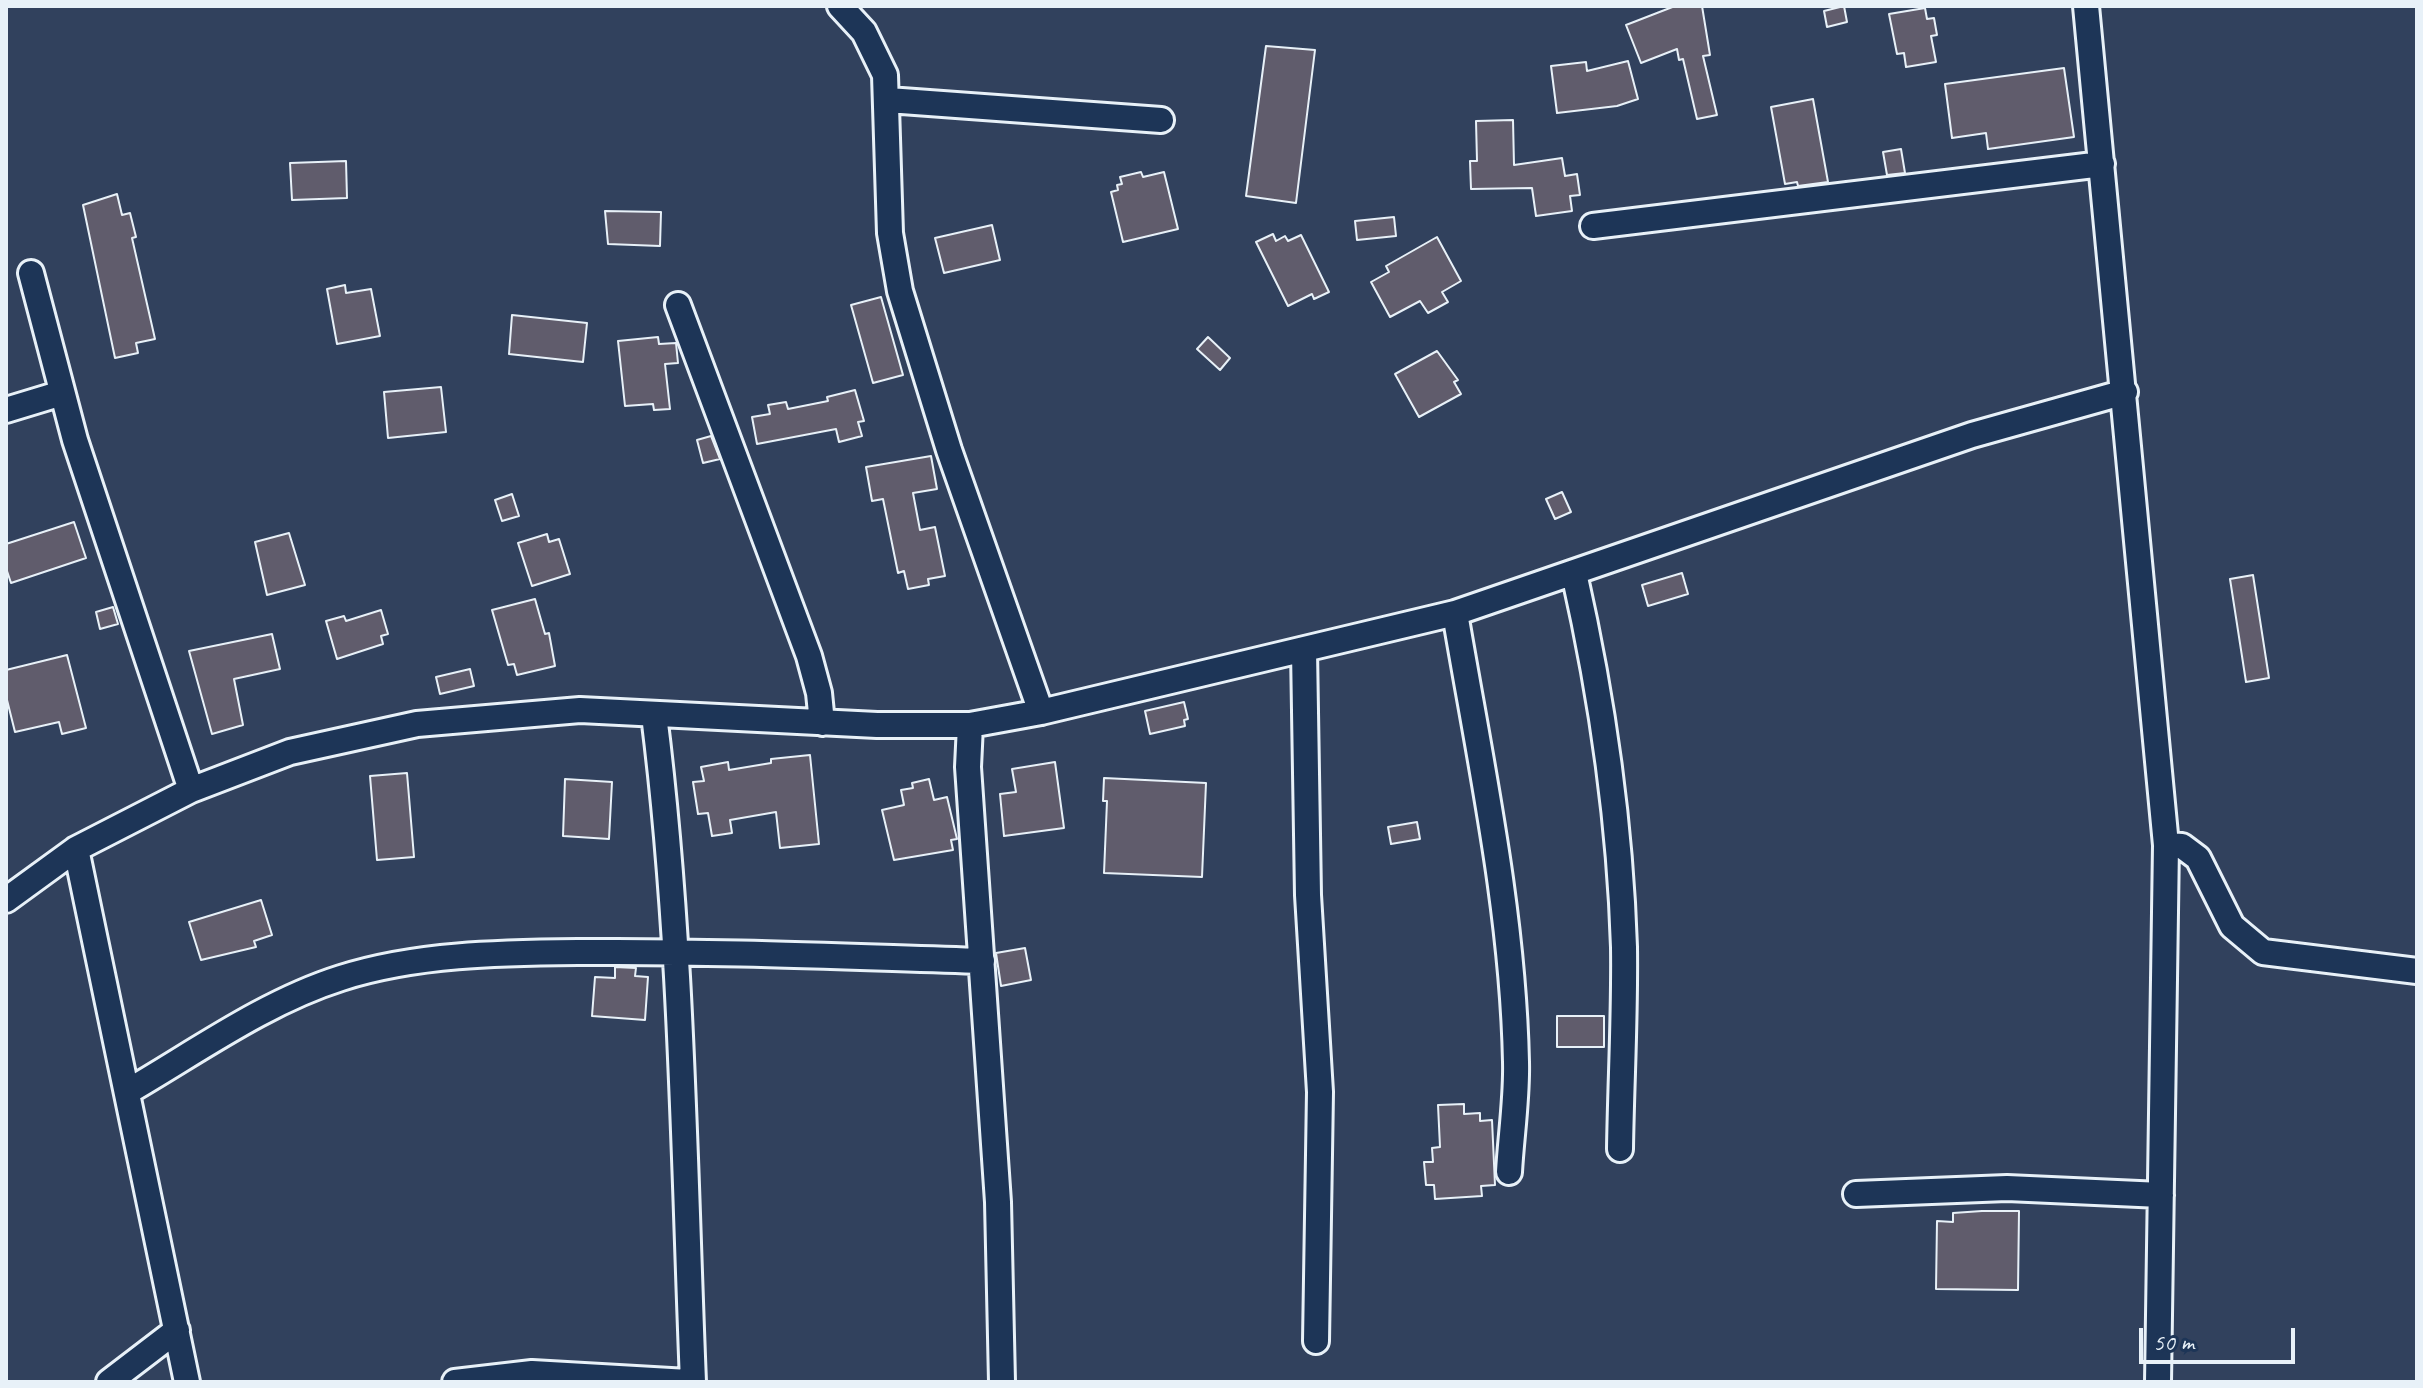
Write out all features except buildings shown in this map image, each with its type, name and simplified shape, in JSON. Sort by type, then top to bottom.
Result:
[{"type":"street","points":[[840,6],[864,32],[885,75],[890,233],[900,291],[949,450],[1041,712]]},
{"type":"street","points":[[2086,6],[2166,845],[2158,1382]]},
{"type":"street","points":[[888,100],[1161,120]]},
{"type":"street","points":[[1593,226],[2102,164]]},
{"type":"street","points":[[31,273],[62,393],[191,790]]},
{"type":"street","points":[[678,305],[809,656],[819,693],[822,723]]},
{"type":"street","points":[[6,900],[76,849],[191,790],[290,752],[417,724],[580,710],[822,723],[970,725],[1041,712],[1455,613],[1972,435],[2125,392]]},
{"type":"street","points":[[6,410],[62,393]]},
{"type":"street","points":[[1574,573],[1593,656],[1611,771],[1624,947],[1620,1149]]},
{"type":"street","points":[[1455,613],[1500,883],[1513,1011],[1516,1064],[1509,1172]]},
{"type":"street","points":[[1304,650],[1308,895],[1320,1092],[1316,1341]]},
{"type":"street","points":[[455,1382],[532,1373],[690,1382],[675,951],[665,799],[654,715]]},
{"type":"street","points":[[970,725],[968,767],[998,1202],[1002,1382]]},
{"type":"street","points":[[2166,845],[2182,846],[2198,858],[2232,926],[2263,952],[2417,971]]},
{"type":"street","points":[[76,849],[187,1382]]},
{"type":"street","points":[[127,1092],[300,993],[344,977],[488,953],[675,951],[982,961]]},
{"type":"street","points":[[1856,1194],[2007,1188],[2161,1195]]},
{"type":"street","points":[[109,1382],[177,1330]]}]
